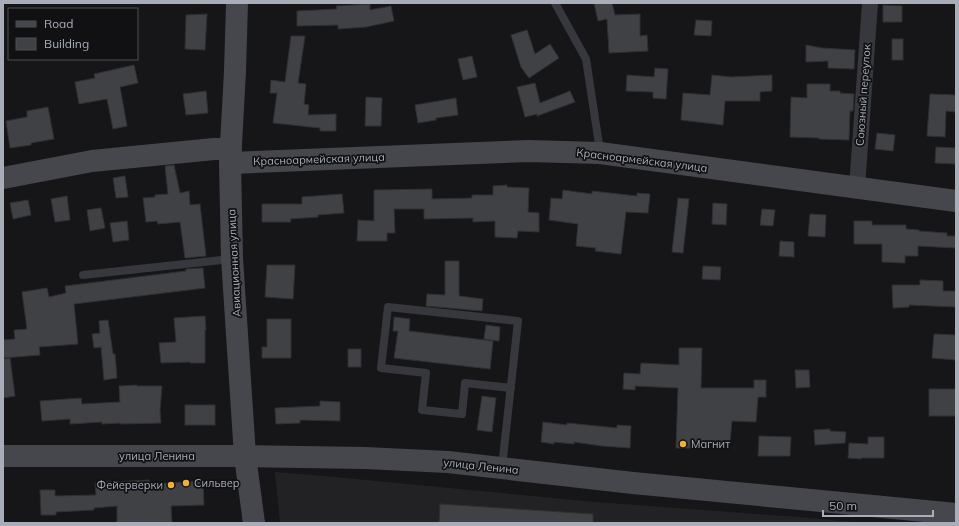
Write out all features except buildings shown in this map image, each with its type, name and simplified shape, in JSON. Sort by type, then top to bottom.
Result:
[{"type":"main road","name":"Авиационная улица","points":[[237,3],[230,156],[232,258],[245,456],[254,523]]},
{"type":"main road","name":"Красноармейская улица","points":[[3,178],[92,161],[214,149],[230,156],[528,151],[600,153],[956,201]]},
{"type":"main road","name":"улица Ленина","points":[[3,456],[245,456],[365,458],[448,462],[633,483],[956,514]]},
{"type":"street","name":"Союзный переулок","points":[[857,188],[870,3]]},
{"type":"lane","points":[[556,3],[586,59],[600,153]]},
{"type":"lane","points":[[83,275],[232,258]]},
{"type":"lane","points":[[502,468],[511,388],[518,321],[388,307],[381,368],[426,373],[422,410],[462,414],[465,383],[511,388]]},
{"type":"shaded area","points":[[275,472],[595,502],[866,523],[280,523]]},
{"type":"place","name":"Магнит","points":[[683,444]]},
{"type":"place","name":"Сильвер","points":[[186,483]]},
{"type":"place","name":"Фейерверки","points":[[171,485]]}]
